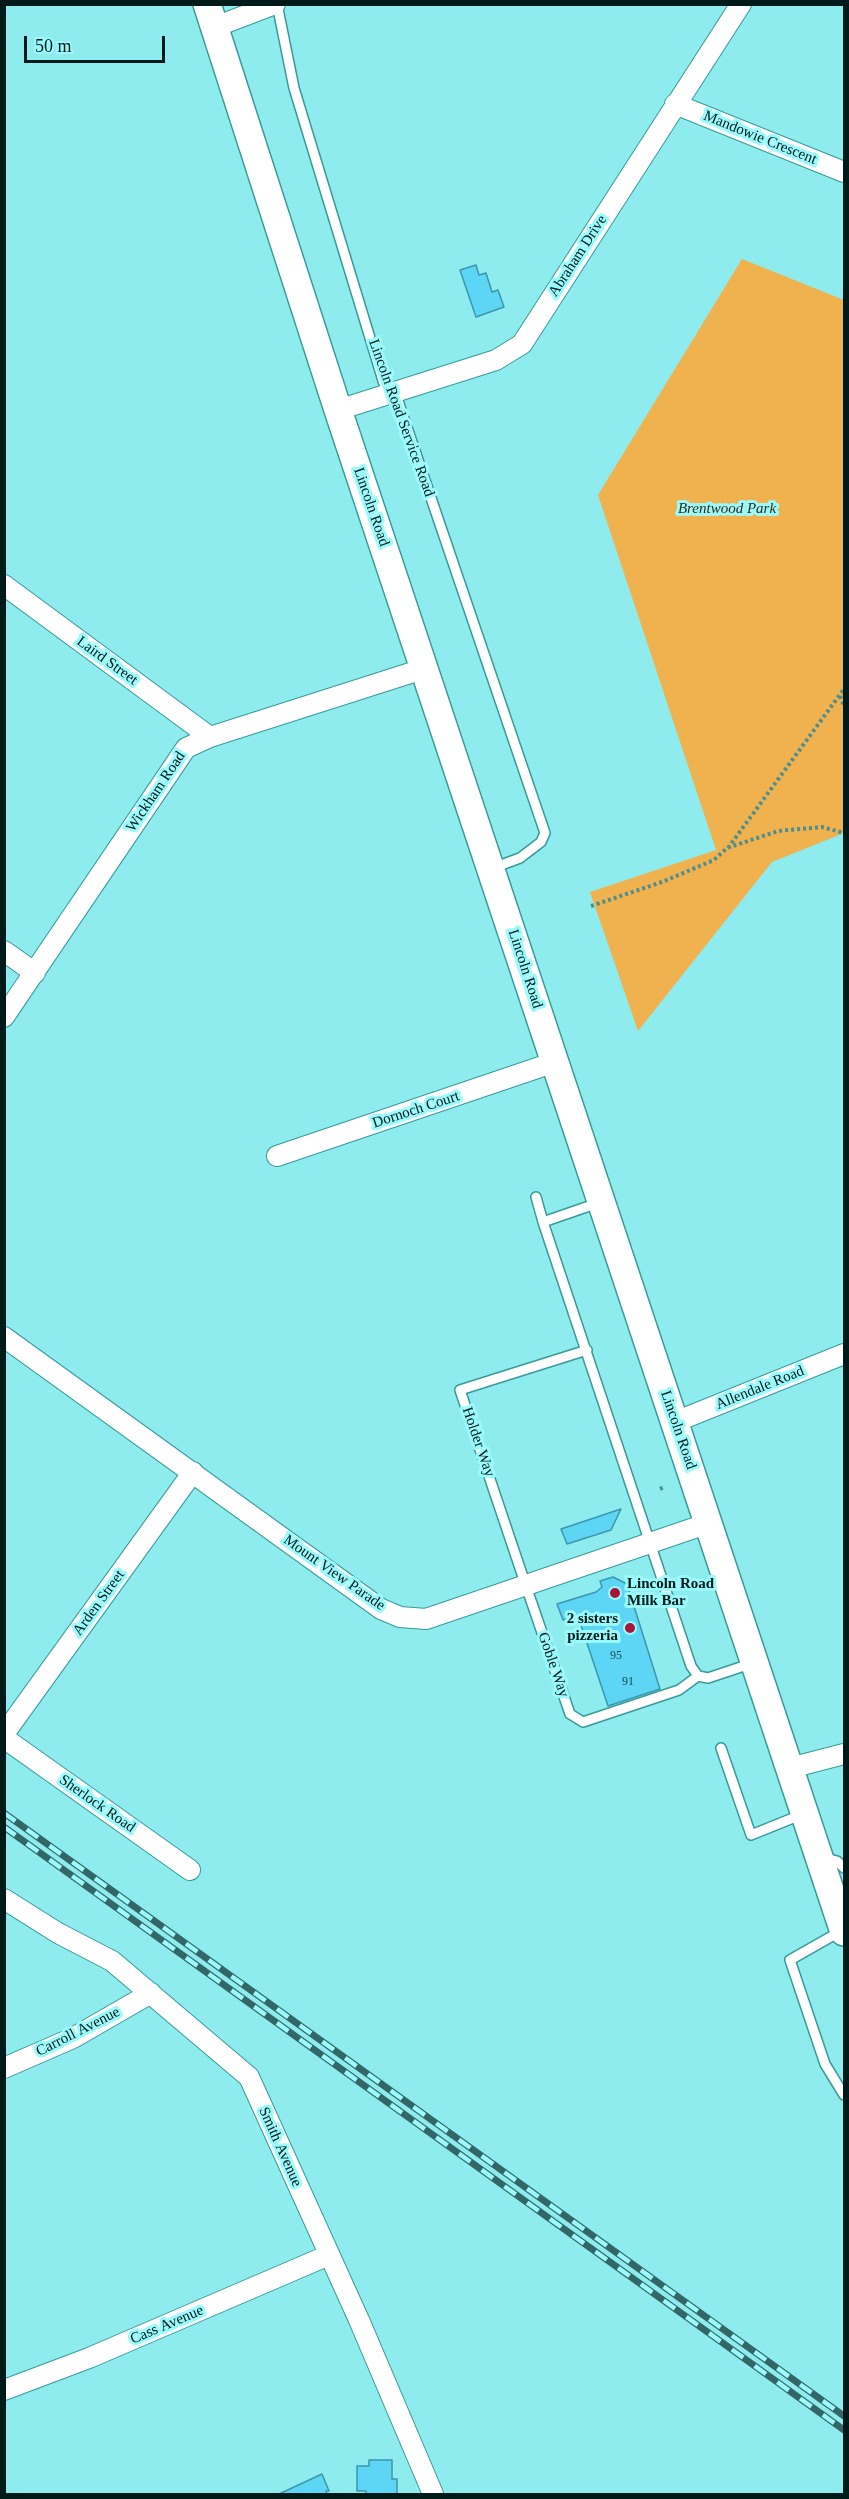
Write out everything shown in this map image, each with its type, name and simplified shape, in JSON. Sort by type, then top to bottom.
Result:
[{"type":"main road","name":"Lincoln Road","points":[[211,16],[338,410],[493,868],[555,1062],[844,1931]]},
{"type":"street","points":[[211,16],[276,4]]},
{"type":"street","name":"Abraham Drive","points":[[338,410],[496,360],[522,344],[741,4]]},
{"type":"street","name":"Mandowie Crescent","points":[[675,104],[844,172]]},
{"type":"street","name":"Laird Street","points":[[4,585],[210,736]]},
{"type":"street","name":"Wickham Road","points":[[4,1017],[186,748],[210,736],[426,668]]},
{"type":"street","points":[[4,951],[35,973]]},
{"type":"street","name":"Dornoch Court","points":[[277,1156],[555,1062]]},
{"type":"street","name":"Mount View Parade","points":[[4,1337],[381,1608],[400,1617],[426,1619],[710,1523]]},
{"type":"street","name":"Allendale Road","points":[[675,1422],[844,1354]]},
{"type":"street","name":"Arden Street","points":[[4,1736],[193,1472]]},
{"type":"street","name":"Sherlock Road","points":[[4,1736],[190,1870]]},
{"type":"street","points":[[790,1768],[844,1754]]},
{"type":"street","name":"Smith Avenue","points":[[4,1899],[58,1933],[112,1961],[249,2077],[433,2494]]},
{"type":"street","name":"Carroll Avenue","points":[[4,2068],[73,2038],[151,1993]]},
{"type":"street","name":"Cass Avenue","points":[[4,2390],[89,2358],[329,2255]]},
{"type":"lane","name":"Lincoln Road Service Road","points":[[276,4],[294,88],[384,384],[398,400],[545,833],[541,842],[520,858],[493,868]]},
{"type":"lane","points":[[536,1197],[691,1666],[698,1676],[708,1678],[755,1663]]},
{"type":"lane","points":[[543,1222],[603,1201]]},
{"type":"lane","name":"Holder Way","points":[[526,1586],[460,1390],[587,1350]]},
{"type":"lane","name":"Goble Way","points":[[526,1586],[570,1714],[583,1722],[679,1690],[698,1676]]},
{"type":"lane","points":[[721,1748],[751,1835],[806,1813]]},
{"type":"lane","points":[[820,1856],[837,1861],[844,1868]]},
{"type":"lane","points":[[844,1931],[790,1960],[825,2064],[844,2095]]},
{"type":"path","points":[[591,906],[714,860],[727,848],[844,689]]},
{"type":"path","points":[[840,696],[844,706]]},
{"type":"path","points":[[727,848],[778,831],[822,827],[844,833]]},
{"type":"green space","name":"Brentwood Park","points":[[742,259],[844,300],[844,833],[772,862],[638,1031],[590,892],[716,850],[598,495]]},
{"type":"building","points":[[476,265],[479,275],[486,273],[492,292],[498,290],[504,307],[476,317],[460,270]]},
{"type":"building","points":[[621,1509],[611,1530],[567,1544],[561,1529]]},
{"type":"building","points":[[613,1577],[627,1584],[660,1689],[608,1706],[578,1616],[563,1620],[557,1604],[596,1592],[602,1587],[600,1581]]},
{"type":"building","points":[[369,2460],[392,2460],[392,2479],[397,2479],[397,2494],[366,2494],[366,2491],[357,2491],[357,2466],[369,2466]]},
{"type":"building","points":[[322,2474],[329,2491],[326,2491],[327,2494],[279,2494]]},
{"type":"railway","points":[[4,1813],[844,2416]]},
{"type":"railway","points":[[4,1827],[844,2430]]},
{"type":"place","name":"Lincoln Road Milk Bar","points":[[615,1593]]},
{"type":"place","name":"2 sisters pizzeria","points":[[630,1628]]}]
